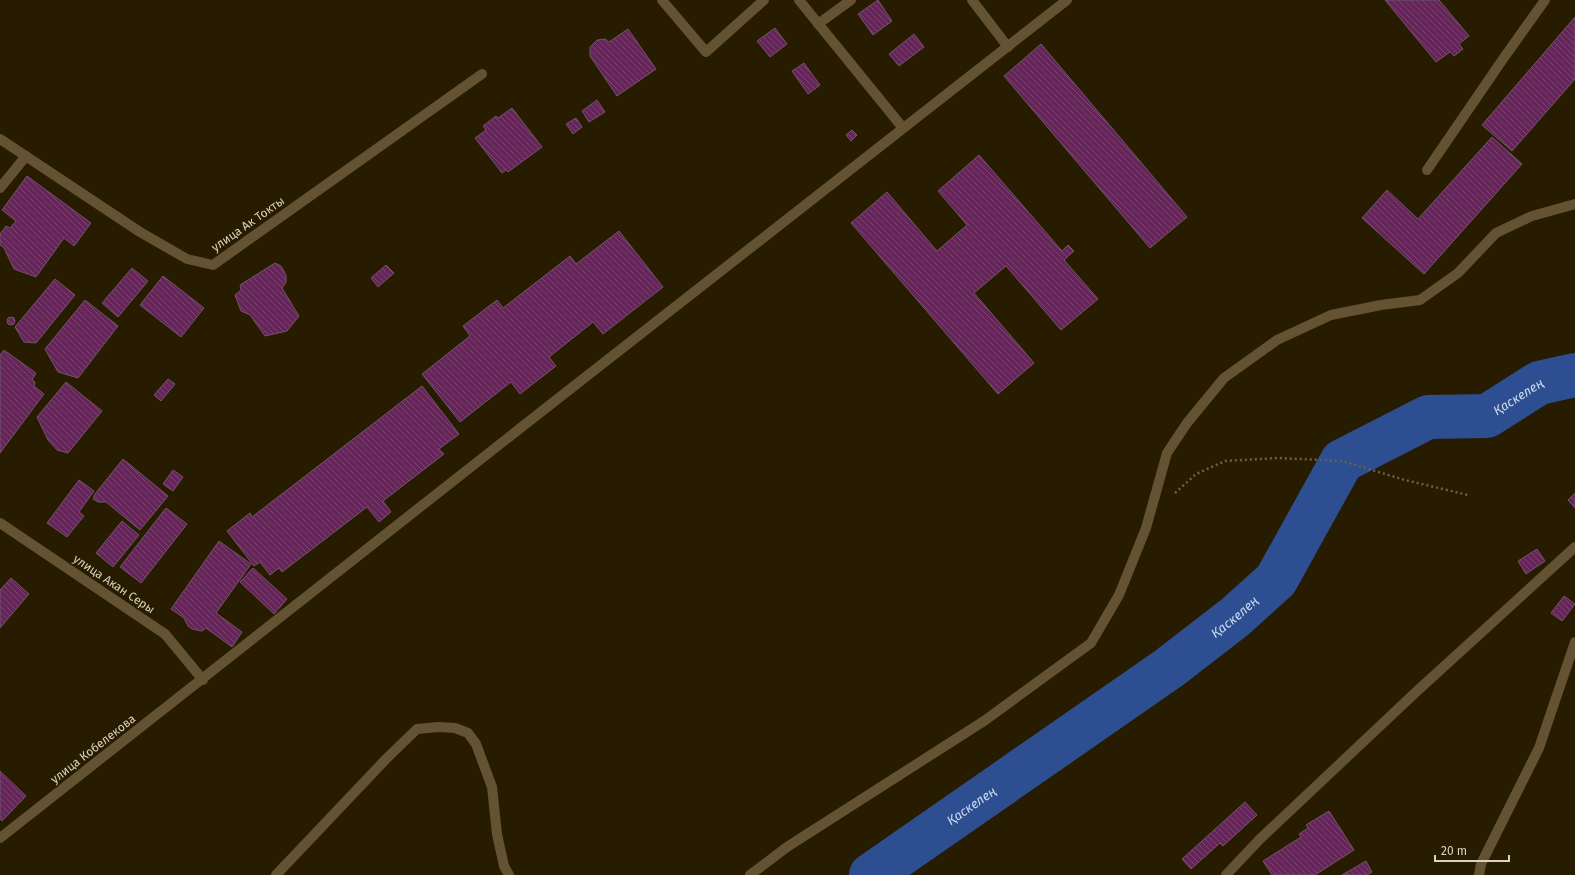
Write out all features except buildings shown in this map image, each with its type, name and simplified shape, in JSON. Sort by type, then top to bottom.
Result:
[{"type":"street","points":[[662,0],[706,52],[764,0]]},
{"type":"street","points":[[799,0],[904,128]]},
{"type":"street","points":[[818,24],[851,0]]},
{"type":"street","points":[[972,0],[1008,47]]},
{"type":"street","name":"улица Кобелекова","points":[[0,838],[1067,0]]},
{"type":"street","points":[[1427,170],[1542,2]]},
{"type":"street","name":"улица Ак Токты","points":[[0,139],[140,232],[187,259],[213,265],[482,74]]},
{"type":"street","points":[[0,188],[26,156]]},
{"type":"street","points":[[750,875],[787,847],[984,721],[1091,643],[1119,595],[1143,535],[1167,453],[1187,423],[1224,378],[1277,340],[1331,315],[1420,300],[1458,273],[1496,233],[1532,216],[1575,204]]},
{"type":"street","name":"улица Акан Серы","points":[[0,523],[165,634],[203,680]]},
{"type":"street","points":[[1226,875],[1259,840],[1410,698],[1575,547]]},
{"type":"street","points":[[1479,875],[1481,864],[1539,748],[1575,642]]},
{"type":"street","points":[[276,875],[387,758],[417,729],[438,727],[455,728],[468,733],[476,744],[492,787],[497,834],[504,866],[509,875]]},
{"type":"path","points":[[1171,496],[1196,474],[1225,461],[1278,458],[1342,461],[1406,480],[1468,495]]},
{"type":"waterway","name":"Қаскелең","points":[[871,875],[1169,668],[1235,617],[1276,580],[1342,461],[1428,417],[1487,416],[1539,383],[1575,375]]}]
